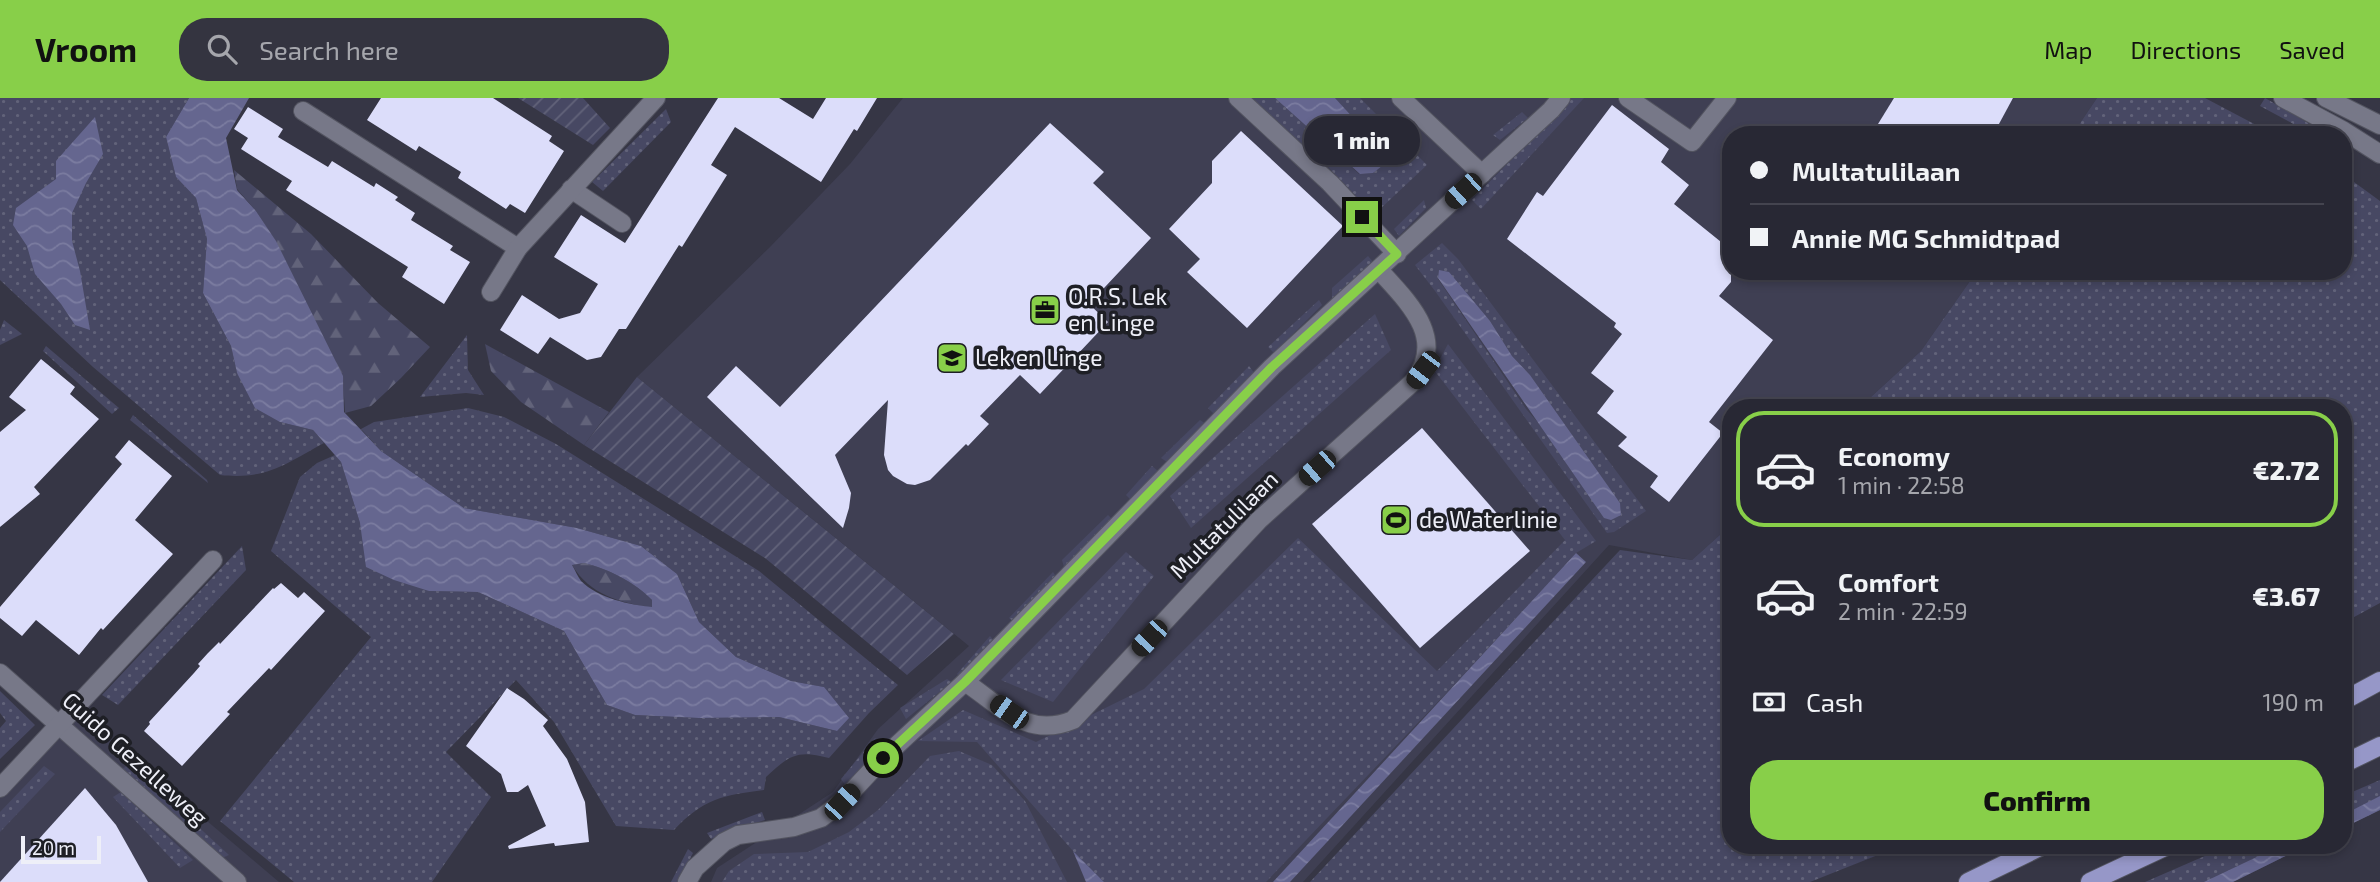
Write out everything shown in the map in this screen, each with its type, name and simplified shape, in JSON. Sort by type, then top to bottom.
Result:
[{"type":"main road","points":[[2352,696],[2380,681]]},
{"type":"main road","points":[[2352,760],[2380,747]]},
{"type":"main road","points":[[1968,882],[2026,854]]},
{"type":"main road","points":[[2090,882],[2150,854]]},
{"type":"street","points":[[491,292],[518,248],[656,98]]},
{"type":"street","points":[[1238,98],[1330,183],[1397,254]]},
{"type":"street","points":[[1401,98],[1482,174]]},
{"type":"street","points":[[687,882],[695,868],[724,842],[738,835],[794,827],[821,818],[842,802],[883,758],[965,682],[1272,367],[1552,110],[1561,98]]},
{"type":"street","points":[[1641,101],[1692,142],[1727,98]]},
{"type":"street","points":[[2283,98],[2335,126]]},
{"type":"street","points":[[2326,98],[2380,125]]},
{"type":"street","points":[[303,111],[518,248]]},
{"type":"street","points":[[2352,136],[2380,154]]},
{"type":"street","points":[[571,189],[622,223]]},
{"type":"street","name":"Multatulilaan","points":[[965,682],[1025,724],[1058,726],[1073,720],[1259,520],[1414,382],[1423,370],[1428,346],[1423,327],[1406,299],[1379,270]]},
{"type":"street","points":[[0,788],[213,560]]},
{"type":"street","name":"Guido Gezelleweg","points":[[0,673],[237,882]]},
{"type":"shaded area","points":[[903,98],[2097,98],[2078,126],[1722,126],[1722,280],[1971,280],[1921,351],[1869,399],[1722,399],[1722,533],[1692,560],[1609,545],[1303,882],[711,882],[717,868],[833,792],[878,729],[969,646],[637,377],[770,247],[850,164]]},
{"type":"shaded area","points":[[80,713],[279,882],[0,882],[0,798]]},
{"type":"green space","points":[[0,98],[189,98],[166,137],[176,177],[196,198],[207,239],[203,293],[231,346],[237,373],[280,422],[313,430],[324,443],[263,473],[220,475],[93,367],[0,280]]},
{"type":"green space","points":[[518,98],[583,98],[610,128],[593,145]]},
{"type":"green space","points":[[1250,98],[1275,98],[1359,174],[1373,173],[1390,158],[1335,98],[1360,98],[1427,165],[1379,210],[1370,211],[1326,165]]},
{"type":"green space","points":[[1571,98],[1584,98],[1481,209],[1472,200]]},
{"type":"green space","points":[[2097,98],[2205,98],[2258,126],[2078,126]]},
{"type":"green space","points":[[2265,98],[2313,126],[2297,126],[2260,106]]},
{"type":"green space","points":[[666,109],[671,122],[603,191],[592,182]]},
{"type":"green space","points":[[1522,112],[1528,118],[1500,140],[1493,135]]},
{"type":"green space","points":[[234,170],[311,234],[378,303],[430,347],[371,406],[345,413],[343,378],[275,240],[237,189]]},
{"type":"green space","points":[[2352,181],[2380,201],[2380,603],[2352,618],[2352,399],[1869,399],[1921,351],[1971,280],[2352,280]]},
{"type":"green space","points":[[1424,200],[1426,208],[1399,236],[1394,229]]},
{"type":"green space","points":[[1442,243],[1458,259],[1646,511],[1614,532],[1607,533],[1415,265]],"holes":[[[1439,270],[1490,321],[1512,356],[1530,375],[1620,503],[1621,516],[1526,409],[1438,279]]]},
{"type":"green space","points":[[1368,256],[1374,263],[1332,298],[1332,288]]},
{"type":"green space","points":[[1319,300],[1322,305],[1274,353],[1268,347]]},
{"type":"green space","points":[[1375,314],[1391,350],[1191,528],[1170,496]]},
{"type":"green space","points":[[4,320],[22,334],[0,345],[0,330]]},
{"type":"green space","points":[[467,335],[468,370],[484,395],[466,393],[420,397]]},
{"type":"green space","points":[[485,344],[609,412],[584,445],[521,402],[491,371]]},
{"type":"green space","points":[[1448,344],[1596,541],[1576,553],[1266,882],[1104,882],[1073,851],[977,742],[918,741],[963,710],[1036,742],[1144,689],[1298,538],[1437,671],[1565,540],[1434,370]]},
{"type":"green space","points":[[46,346],[119,408],[112,414],[43,351]]},
{"type":"green space","points":[[1249,366],[1255,374],[1214,414],[1208,408]]},
{"type":"green space","points":[[637,377],[954,634],[907,675],[765,558],[584,445]]},
{"type":"green space","points":[[468,408],[504,417],[556,444],[759,571],[898,685],[829,758],[808,754],[787,759],[766,777],[764,790],[714,800],[695,811],[674,830],[616,826],[554,722],[516,680],[446,752],[491,797],[432,882],[294,882],[220,821],[371,637],[271,551],[300,477],[317,463],[335,455],[341,462],[360,523],[429,591],[478,592],[564,631],[607,705],[635,715],[699,718],[779,717],[837,731],[824,687],[791,681],[736,657],[699,622],[677,574],[641,546],[577,528],[464,508],[381,451],[361,429],[374,422]]},
{"type":"green space","points":[[133,415],[207,480],[208,483],[130,420]]},
{"type":"green space","points":[[1200,420],[1206,424],[1167,462],[1161,458]]},
{"type":"green space","points":[[1152,466],[1159,472],[1130,499],[1126,495]]},
{"type":"green space","points":[[1108,515],[1114,521],[1064,567],[1062,560]]},
{"type":"green space","points":[[1722,533],[1722,854],[1880,854],[1810,882],[1310,882],[1620,550],[1692,560]]},
{"type":"green space","points":[[242,546],[246,570],[118,705],[102,695]]},
{"type":"green space","points":[[1126,552],[1154,576],[1053,702],[1001,680]]},
{"type":"green space","points":[[584,563],[629,582],[652,600],[652,608],[606,596],[587,584],[572,565]]},
{"type":"green space","points":[[1053,572],[1057,578],[1013,621],[1009,618]]},
{"type":"green space","points":[[990,636],[995,642],[961,678],[957,674]]},
{"type":"green space","points":[[947,679],[952,682],[906,719],[900,708]]},
{"type":"green space","points":[[0,691],[35,725],[0,759],[0,728],[6,721],[0,713]]},
{"type":"green space","points":[[875,738],[884,744],[846,786],[841,779]]},
{"type":"green space","points":[[959,751],[992,765],[1025,801],[1067,882],[722,882],[729,871],[754,854],[808,852],[849,832],[878,810],[930,756]]},
{"type":"green space","points":[[130,764],[229,855],[222,858],[122,769]]},
{"type":"green space","points":[[44,766],[55,774],[0,832],[0,812]]},
{"type":"green space","points":[[2380,780],[2380,810],[2352,824],[2352,792]]},
{"type":"green space","points":[[121,792],[193,860],[180,868],[113,797]]},
{"type":"green space","points":[[762,812],[765,820],[711,839],[707,833]]},
{"type":"green space","points":[[688,849],[693,853],[678,882],[671,882]]},
{"type":"green space","points":[[2209,854],[2290,854],[2233,882],[2145,882]]},
{"type":"water","points":[[189,98],[249,98],[226,138],[237,190],[256,211],[276,241],[343,376],[344,412],[381,451],[464,508],[577,528],[641,546],[677,574],[699,622],[736,657],[791,681],[824,687],[849,718],[837,731],[779,717],[699,718],[635,715],[607,705],[564,631],[478,592],[429,591],[394,580],[366,567],[360,523],[341,462],[313,430],[280,422],[255,408],[237,373],[231,346],[203,293],[207,239],[196,198],[176,177],[166,137]],"holes":[[[584,563],[638,587],[652,600],[652,607],[624,602],[596,592],[581,581],[572,565]]]},
{"type":"water","points":[[1275,98],[1335,98],[1391,159],[1373,173],[1360,174]]},
{"type":"water","points":[[95,117],[103,154],[72,213],[72,241],[90,330],[75,325],[35,274],[27,246],[13,225],[16,208],[56,179],[56,161]]},
{"type":"water","points":[[1439,270],[1449,272],[1490,321],[1512,356],[1530,375],[1620,503],[1621,515],[1611,520],[1604,518],[1438,278]]},
{"type":"water","points":[[1576,553],[1586,562],[1290,882],[1273,882]]},
{"type":"water","points":[[2380,796],[2380,810],[2352,824],[2352,810]]},
{"type":"water","points":[[1073,851],[1104,882],[1086,882]]},
{"type":"water","points":[[2263,854],[2290,854],[2233,882],[2204,882]]},
{"type":"building","points":[[381,98],[493,98],[552,136],[549,141],[564,151],[525,213],[510,204],[506,209],[458,178],[461,172],[419,146],[416,151],[367,120]]},
{"type":"building","points":[[718,98],[779,98],[813,119],[826,98],[877,98],[821,182],[735,127],[711,165],[727,175],[626,329],[619,329],[601,357],[587,360],[550,337],[538,354],[500,330],[522,295],[559,319],[580,313],[598,284],[554,257],[581,215],[625,243]]},
{"type":"building","points":[[1894,98],[2013,98],[1998,126],[1878,124]]},
{"type":"building","points":[[1612,105],[1669,149],[1661,162],[1689,185],[1674,204],[1722,243],[1722,280],[1731,282],[1719,296],[1773,340],[1727,399],[1722,399],[1722,405],[1709,422],[1722,434],[1669,502],[1650,487],[1658,476],[1618,446],[1627,437],[1597,413],[1614,391],[1591,373],[1622,334],[1614,327],[1616,323],[1507,239],[1537,192],[1543,196]]},
{"type":"building","points":[[248,107],[283,129],[278,137],[328,167],[332,161],[374,187],[376,183],[398,197],[395,200],[415,213],[411,220],[453,246],[450,250],[470,262],[444,304],[402,277],[408,267],[286,190],[292,181],[241,149],[248,138],[234,129]]},
{"type":"building","points":[[1050,123],[1104,172],[1093,183],[1151,238],[1089,304],[1108,322],[1040,394],[1020,375],[980,416],[989,424],[930,480],[915,485],[907,484],[888,470],[884,455],[888,400],[835,455],[851,493],[843,528],[707,397],[736,366],[780,407]]},
{"type":"building","points":[[1241,131],[1343,226],[1247,328],[1187,272],[1200,259],[1169,229],[1212,183],[1212,161]]},
{"type":"building","points":[[41,359],[75,387],[70,394],[99,419],[34,487],[40,494],[0,527],[0,432],[26,410],[9,397]]},
{"type":"building","points":[[1422,428],[1530,551],[1420,648],[1312,524]]},
{"type":"building","points":[[129,440],[172,476],[135,520],[173,554],[103,630],[101,628],[79,655],[36,620],[22,636],[0,618],[0,607],[122,464],[115,457]]},
{"type":"building","points":[[281,583],[298,598],[304,592],[325,611],[271,670],[269,668],[227,712],[230,714],[182,766],[144,731],[208,653]]},
{"type":"building","points":[[507,688],[548,720],[543,726],[567,759],[585,802],[589,842],[509,849],[508,846],[546,826],[528,785],[518,792],[507,792],[501,774],[466,746]]},
{"type":"building","points":[[85,788],[116,825],[148,882],[0,882]]},
{"type":"place","name":"O.R.S. Lek en Linge","points":[[1045,310]]},
{"type":"place","name":"Lek en Linge","points":[[952,358]]},
{"type":"place","name":"de Waterlinie","points":[[1396,520]]},
{"type":"route","points":[[883,758],[965,682],[1272,367],[1397,254],[1362,217]]}]
